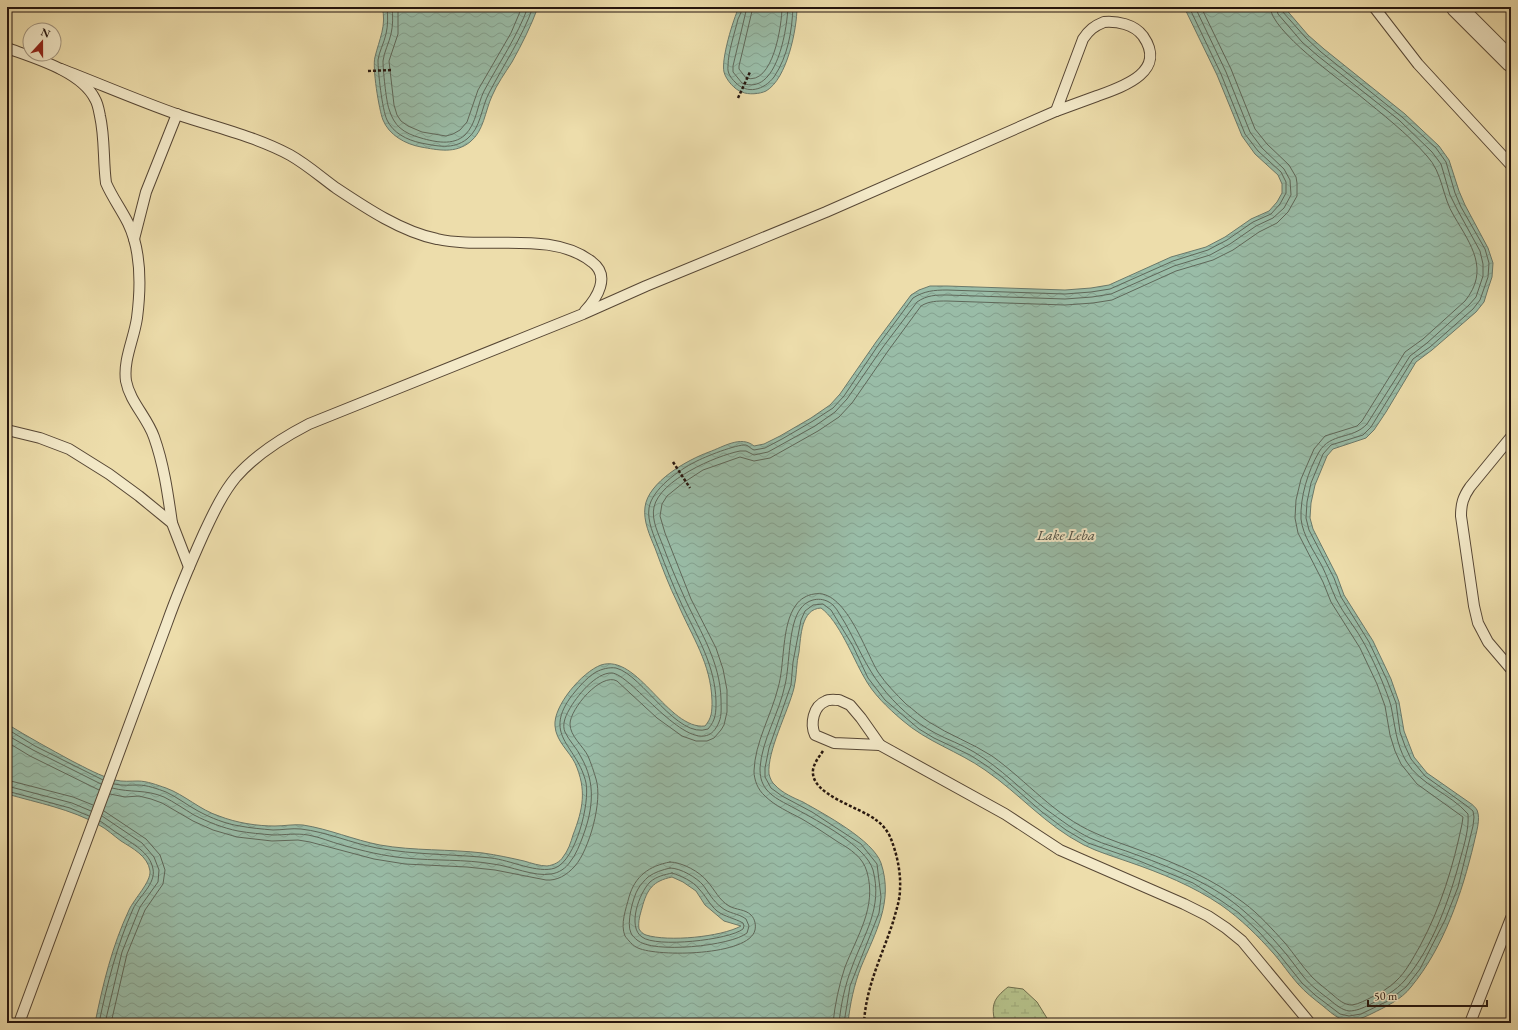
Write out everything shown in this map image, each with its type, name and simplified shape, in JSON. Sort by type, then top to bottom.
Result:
[{"type":"street","points":[[1456,7],[1511,62]]},
{"type":"lane","points":[[1374,7],[1418,64],[1511,165]]},
{"type":"lane","points":[[19,1023],[169,616],[189,567],[212,517],[227,489],[256,456],[276,442],[319,420],[583,314],[646,286],[826,212],[1056,111],[1121,87],[1133,81],[1143,73],[1149,61],[1148,45],[1142,35],[1135,28],[1114,22],[1104,22],[1088,30],[1083,39],[1056,111]]},
{"type":"lane","points":[[7,48],[177,114],[265,144],[290,155],[337,188],[390,221],[404,229],[420,235],[439,240],[460,242],[519,242],[551,246],[574,252],[592,261],[600,271],[602,278],[594,301],[583,314]]},
{"type":"lane","points":[[61,69],[82,84],[95,98],[101,117],[106,183],[128,224],[134,240],[139,274],[139,296],[127,362],[126,380],[129,392],[148,424],[154,438],[163,474],[172,523],[189,567]]},
{"type":"lane","points":[[134,240],[146,192],[177,114]]},
{"type":"lane","points":[[7,430],[40,438],[69,449],[139,496],[172,523]]},
{"type":"lane","points":[[1511,437],[1464,495],[1461,505],[1461,516],[1474,606],[1478,623],[1488,642],[1511,669]]},
{"type":"lane","points":[[880,745],[834,743],[815,735],[812,728],[812,718],[819,706],[826,700],[839,700],[850,705],[880,745],[1005,814],[1060,850],[1208,916],[1242,941],[1310,1023]]},
{"type":"lane","points":[[1469,1023],[1511,918]]},
{"type":"path","points":[[368,71],[392,70]]},
{"type":"path","points":[[738,98],[750,72]]},
{"type":"path","points":[[673,462],[690,488]]},
{"type":"path","points":[[829,741],[813,769],[813,776],[816,783],[821,789],[839,800],[864,812],[883,825],[890,838],[897,857],[900,876],[900,890],[895,912],[866,997],[864,1023]]},
{"type":"green space","points":[[1008,987],[1023,989],[1037,1002],[1050,1023],[995,1023],[993,1011],[994,1003],[999,995]]},
{"type":"water","points":[[382,7],[538,7],[512,62],[494,92],[481,127],[475,137],[464,146],[452,150],[446,150],[415,146],[393,134],[383,120],[376,88],[374,70],[375,57],[384,20]]},
{"type":"water","points":[[739,7],[797,7],[793,40],[785,65],[780,76],[773,85],[761,93],[747,94],[739,91],[729,81],[724,72],[724,58],[726,49]]},
{"type":"water","name":"Lake Leba","points":[[1184,7],[1284,7],[1308,35],[1405,114],[1439,146],[1449,160],[1459,191],[1488,248],[1493,263],[1492,277],[1484,302],[1476,312],[1416,362],[1386,412],[1374,430],[1366,438],[1333,449],[1327,456],[1315,485],[1311,503],[1310,518],[1313,529],[1337,576],[1344,595],[1373,641],[1391,679],[1399,702],[1404,731],[1414,757],[1427,773],[1472,804],[1478,814],[1478,826],[1464,881],[1450,919],[1433,955],[1407,992],[1387,1006],[1367,1016],[1351,1020],[1339,1018],[1304,990],[1262,941],[1221,905],[1176,880],[1095,850],[1070,837],[1045,819],[998,779],[975,763],[912,728],[886,706],[876,695],[864,677],[840,631],[828,614],[821,608],[809,613],[803,624],[794,688],[774,743],[769,765],[769,774],[773,783],[788,795],[823,813],[847,828],[868,845],[876,854],[881,863],[884,877],[884,904],[877,929],[856,981],[848,1023],[95,1023],[113,951],[129,910],[148,880],[150,875],[149,866],[143,857],[134,850],[105,828],[88,819],[54,807],[7,794],[7,724],[98,774],[118,781],[152,783],[180,794],[212,813],[233,821],[247,824],[275,826],[303,825],[370,843],[393,847],[483,853],[544,866],[550,866],[556,863],[562,859],[569,846],[581,808],[582,791],[579,773],[575,763],[563,746],[555,726],[559,709],[570,691],[578,682],[593,669],[601,665],[615,664],[628,670],[678,716],[691,724],[705,726],[711,714],[711,687],[704,662],[669,583],[646,523],[645,507],[653,489],[670,473],[690,460],[732,443],[743,442],[754,446],[764,444],[811,418],[830,405],[840,394],[911,295],[919,290],[930,286],[947,286],[1065,290],[1109,285],[1171,257],[1206,247],[1225,237],[1251,219],[1269,211],[1277,202],[1282,193],[1282,184],[1278,175],[1255,154],[1242,136],[1217,75]],"holes":[[[672,877],[683,882],[696,891],[705,905],[724,921],[741,926],[732,930],[708,936],[667,938],[646,935],[643,933],[639,929],[639,918],[646,896],[652,887],[660,881]]]}]
